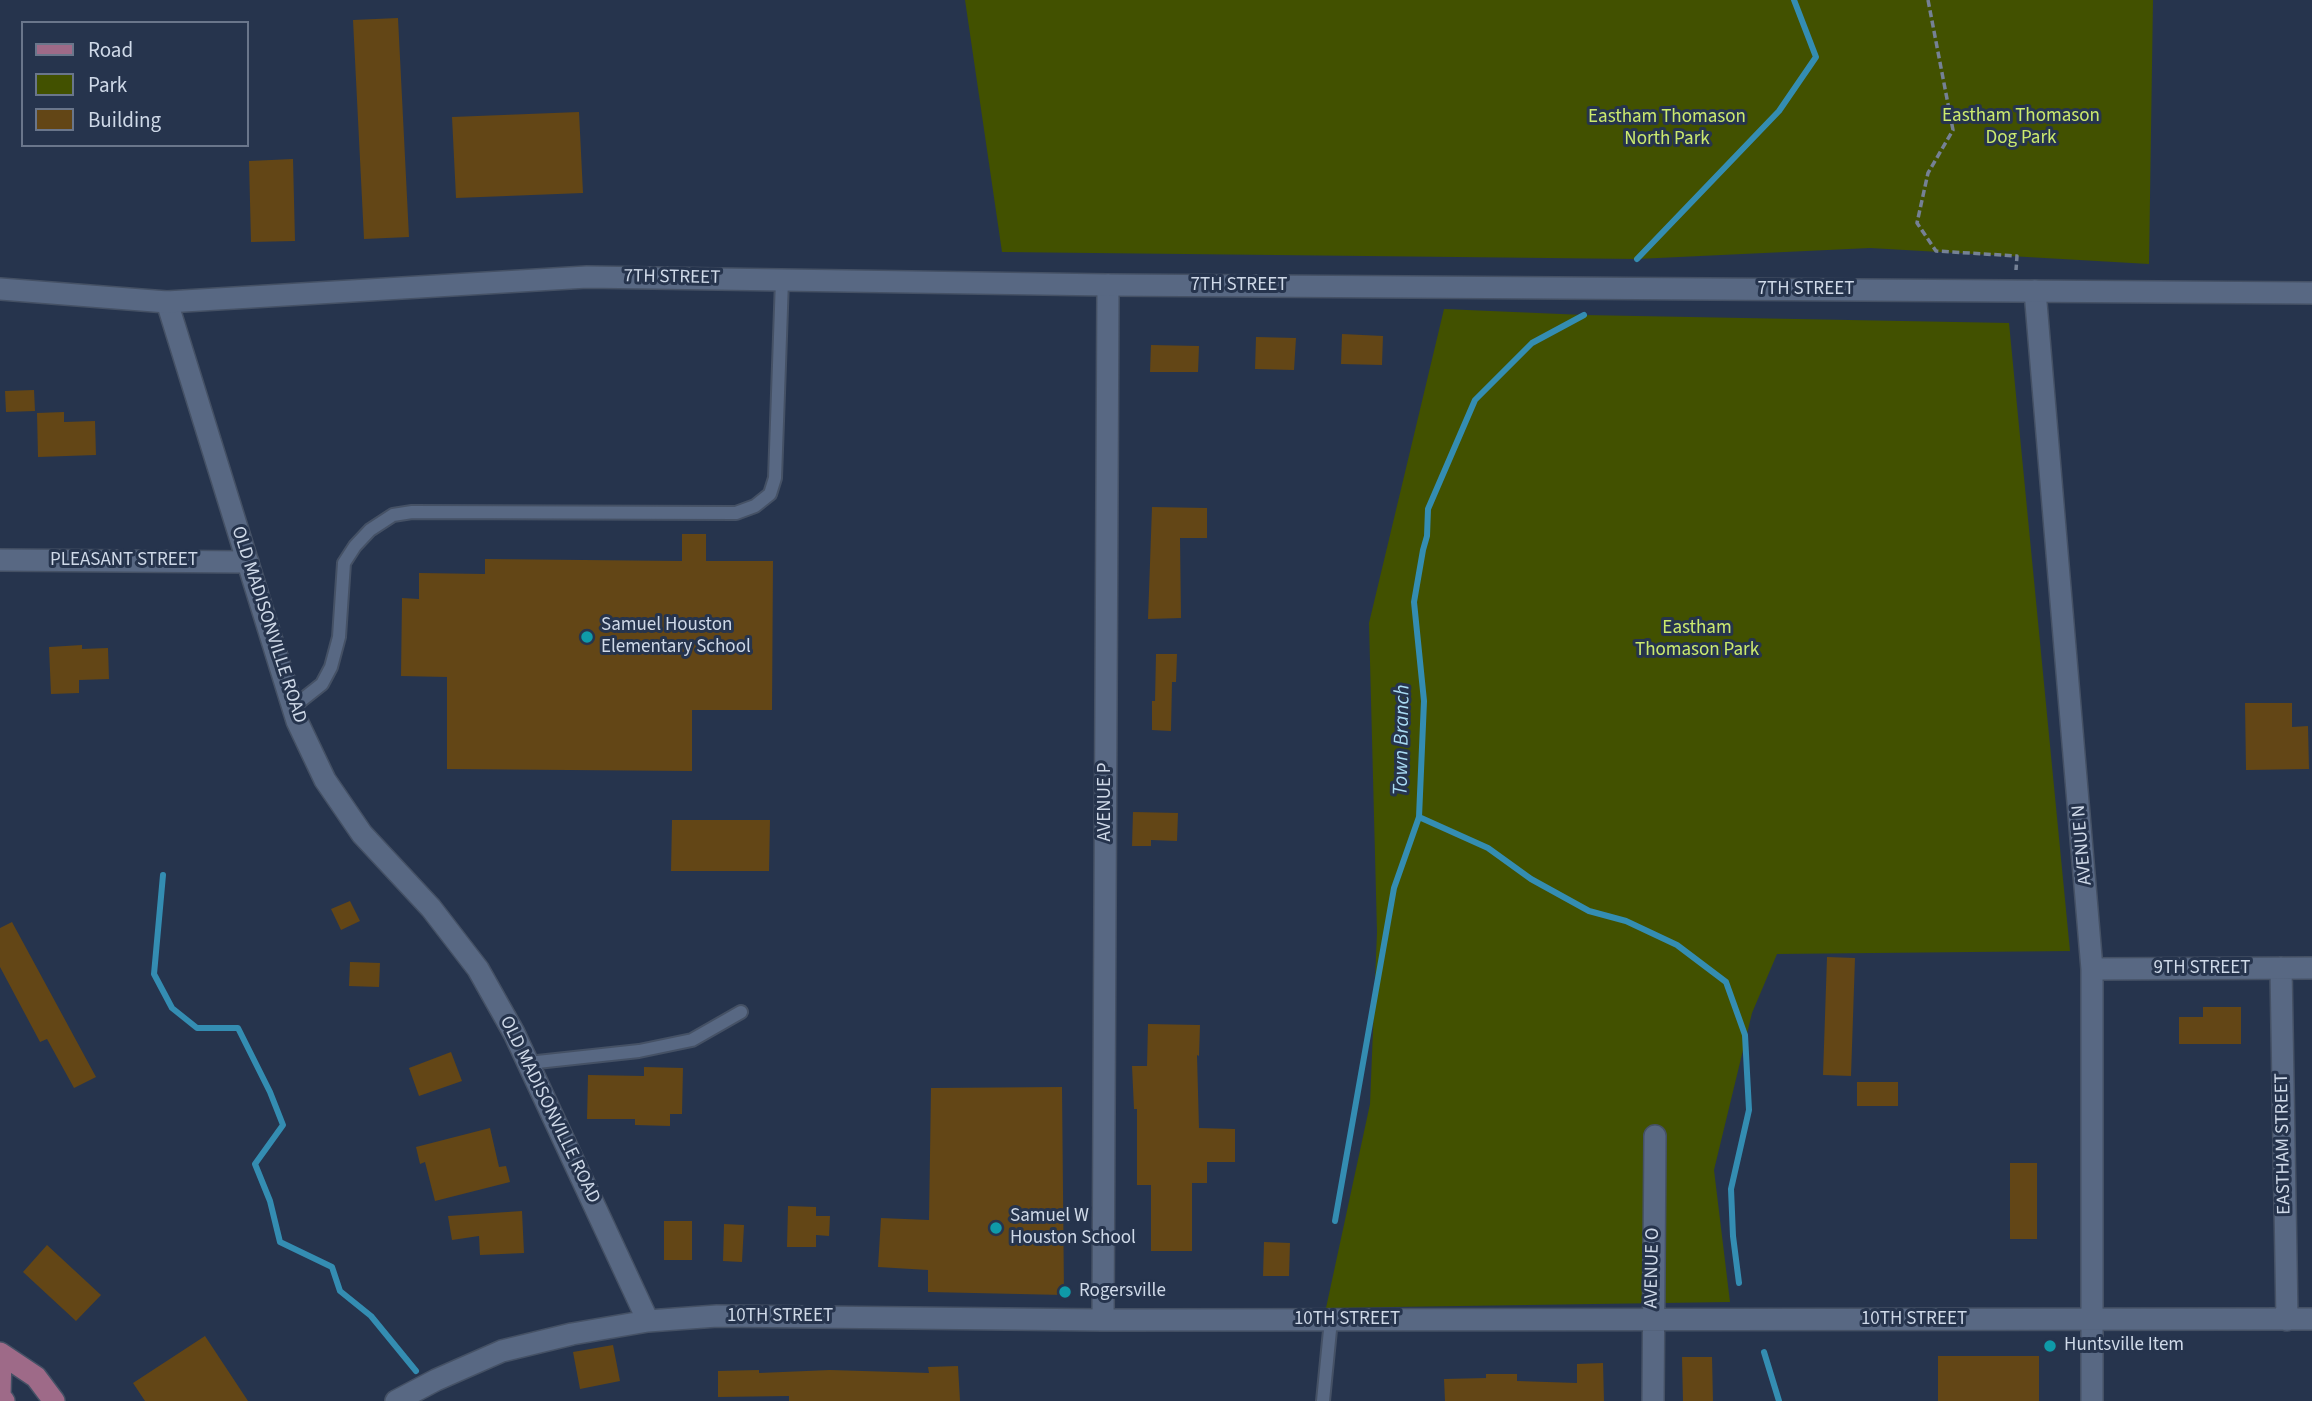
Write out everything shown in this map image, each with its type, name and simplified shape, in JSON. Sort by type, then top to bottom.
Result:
[{"type":"main road","points":[[1,1354],[0,1396],[4,1401]]},
{"type":"main road","points":[[1,1354],[36,1377],[54,1401]]},
{"type":"street","name":"7TH STREET","points":[[166,302],[587,277],[1108,285],[2312,293]]},
{"type":"street","name":"AVENUE P","points":[[1103,1320],[1108,285]]},
{"type":"street","points":[[0,289],[166,302]]},
{"type":"street","name":"AVENUE N","points":[[2025,291],[2092,969],[2092,1401]]},
{"type":"street","name":"OLD MADISONVILLE ROAD","points":[[166,302],[297,721],[325,780],[362,834],[430,908],[478,969],[514,1032],[648,1321]]},
{"type":"street","name":"PLEASANT STREET","points":[[0,560],[248,562]]},
{"type":"street","name":"EASTHAM STREET","points":[[2281,968],[2287,1320]]},
{"type":"street","name":"9TH STREET","points":[[2092,969],[2312,968]]},
{"type":"street","name":"AVENUE O","points":[[1653,1401],[1655,1136]]},
{"type":"street","name":"10TH STREET","points":[[396,1401],[502,1351],[572,1334],[648,1321],[717,1316],[1103,1320],[2312,1319]]},
{"type":"lane","points":[[292,707],[322,684],[331,667],[339,637],[344,563],[370,530],[393,515],[412,512],[736,513],[755,506],[770,494],[775,478],[782,280]]},
{"type":"lane","points":[[528,1063],[639,1051],[692,1040],[741,1012]]},
{"type":"lane","points":[[1323,1401],[1331,1320]]},
{"type":"path","points":[[1927,0],[1953,130],[1928,173],[1917,223],[1936,251],[2017,256],[2025,291]]},
{"type":"green space","points":[[965,0],[2153,0],[2149,264],[1870,248],[1637,259],[1002,252]]},
{"type":"green space","name":"Eastham Thomason Park","points":[[1444,309],[1584,315],[2009,323],[2070,951],[1777,954],[1752,1013],[1714,1170],[1730,1302],[1326,1308],[1370,1104],[1377,932],[1369,623]]},
{"type":"building","points":[[398,18],[409,237],[364,239],[353,20]]},
{"type":"building","points":[[579,112],[583,193],[456,198],[452,117]]},
{"type":"building","points":[[293,159],[295,241],[251,242],[249,161]]},
{"type":"building","points":[[1342,334],[1383,336],[1382,365],[1341,364]]},
{"type":"building","points":[[1256,337],[1296,338],[1294,370],[1255,369]]},
{"type":"building","points":[[1151,345],[1199,346],[1198,372],[1150,372]]},
{"type":"building","points":[[34,390],[35,411],[6,412],[5,391]]},
{"type":"building","points":[[64,412],[64,422],[95,421],[96,455],[38,457],[37,413]]},
{"type":"building","points":[[1152,507],[1207,508],[1207,538],[1180,538],[1181,618],[1148,619]]},
{"type":"building","name":"Samuel Houston Elementary School","points":[[682,534],[706,534],[706,561],[773,561],[772,710],[692,710],[692,771],[447,769],[447,677],[401,676],[402,598],[419,599],[419,573],[485,574],[485,559],[682,561]]},
{"type":"building","points":[[82,645],[82,649],[108,648],[109,679],[79,680],[79,693],[51,694],[49,647]]},
{"type":"building","points":[[1156,654],[1177,654],[1176,682],[1172,682],[1171,731],[1152,730]]},
{"type":"building","points":[[2245,703],[2292,703],[2292,727],[2308,726],[2309,769],[2246,770]]},
{"type":"building","points":[[1133,812],[1178,813],[1177,841],[1151,840],[1151,846],[1132,846]]},
{"type":"building","points":[[672,820],[770,820],[769,871],[671,871]]},
{"type":"building","points":[[350,901],[360,921],[341,930],[331,909]]},
{"type":"building","points":[[12,922],[96,1077],[74,1088],[47,1039],[40,1042],[0,967],[0,928]]},
{"type":"building","points":[[1827,957],[1855,958],[1851,1076],[1823,1075]]},
{"type":"building","points":[[350,962],[380,963],[379,987],[349,986]]},
{"type":"building","points":[[2203,1007],[2241,1007],[2241,1044],[2179,1044],[2179,1017],[2203,1017]]},
{"type":"building","points":[[1148,1024],[1200,1025],[1199,1056],[1197,1055],[1199,1128],[1235,1129],[1235,1162],[1207,1162],[1207,1183],[1192,1183],[1192,1251],[1151,1251],[1151,1185],[1137,1185],[1137,1109],[1134,1109],[1132,1066],[1147,1066]]},
{"type":"building","points":[[451,1052],[462,1081],[419,1096],[409,1068]]},
{"type":"building","points":[[644,1067],[683,1068],[682,1114],[670,1114],[670,1126],[635,1125],[635,1119],[587,1119],[588,1075],[644,1076]]},
{"type":"building","points":[[1857,1082],[1898,1082],[1898,1106],[1857,1106]]},
{"type":"building","name":"Samuel W Houston School","points":[[1062,1087],[1064,1295],[928,1292],[928,1270],[878,1267],[881,1218],[929,1220],[931,1088]]},
{"type":"building","points":[[490,1128],[499,1167],[506,1166],[510,1182],[435,1201],[425,1162],[420,1164],[416,1147]]},
{"type":"building","points":[[2010,1163],[2037,1163],[2037,1239],[2010,1239]]},
{"type":"building","points":[[788,1206],[816,1207],[816,1216],[830,1216],[829,1236],[816,1235],[816,1247],[787,1247]]},
{"type":"building","points":[[522,1211],[524,1253],[480,1255],[479,1236],[452,1240],[448,1216]]},
{"type":"building","points":[[664,1221],[692,1221],[692,1260],[664,1260]]},
{"type":"building","points":[[724,1224],[744,1225],[742,1262],[723,1261]]},
{"type":"building","points":[[1264,1242],[1290,1243],[1289,1276],[1263,1276]]},
{"type":"building","points":[[47,1245],[101,1295],[76,1321],[23,1272]]},
{"type":"building","points":[[205,1336],[248,1401],[145,1401],[133,1383]]},
{"type":"building","points":[[613,1345],[620,1381],[580,1389],[573,1352]]},
{"type":"building","points":[[1938,1356],[2039,1356],[2039,1401],[1938,1401]]},
{"type":"building","points":[[1682,1357],[1712,1357],[1713,1401],[1683,1401]]},
{"type":"building","points":[[1603,1363],[1604,1401],[1445,1401],[1444,1379],[1486,1378],[1486,1374],[1517,1374],[1517,1381],[1577,1383],[1577,1364]]},
{"type":"building","points":[[958,1366],[960,1401],[789,1401],[789,1396],[718,1397],[718,1371],[929,1373],[928,1367]]},
{"type":"waterway","name":"Town Branch","points":[[1637,259],[1779,111],[1816,57],[1794,0]]},
{"type":"waterway","name":"Town Branch","points":[[1335,1221],[1394,888],[1419,817],[1424,701],[1414,602],[1427,536],[1428,509],[1475,400],[1532,343],[1584,315]]},
{"type":"waterway","points":[[1419,817],[1488,848],[1531,879],[1589,911],[1626,921],[1677,945],[1726,982],[1745,1035],[1749,1110],[1731,1189],[1739,1283]]},
{"type":"waterway","points":[[163,875],[154,974],[172,1008],[197,1028],[238,1028],[270,1092],[283,1125],[255,1164],[270,1201],[280,1242],[332,1267],[340,1291],[371,1316],[416,1371]]},
{"type":"waterway","points":[[1764,1352],[1779,1401]]},
{"type":"place","name":"Samuel Houston Elementary School","points":[[587,637]]},
{"type":"place","name":"Samuel W Houston School","points":[[996,1228]]},
{"type":"place","name":"Rogersville","points":[[1065,1292]]},
{"type":"place","name":"Huntsville Item","points":[[2050,1346]]},
{"type":"park label","name":"Eastham Thomason Dog Park","points":[[2021,128]]},
{"type":"park label","name":"Eastham Thomason North Park","points":[[1667,129]]}]
